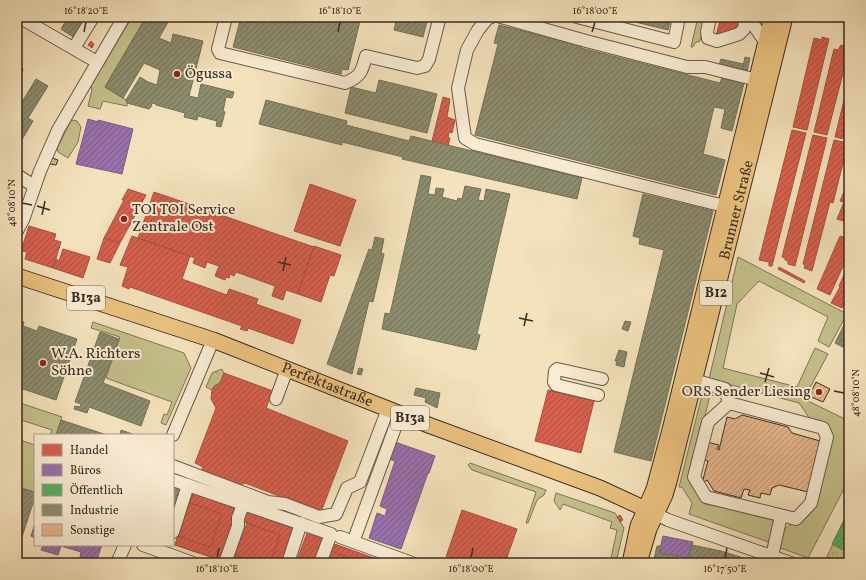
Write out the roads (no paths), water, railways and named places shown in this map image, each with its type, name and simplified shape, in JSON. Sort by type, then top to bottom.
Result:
[{"type":"main road","name":"Brunner Straße","points":[[762,83],[760,43],[772,17]]},
{"type":"main road","name":"Brunner Straße","points":[[630,563],[638,526],[665,495],[670,478],[689,379],[762,83],[785,17]]},
{"type":"main road","name":"Perfektastraße","points":[[17,276],[213,340],[501,452],[600,488],[651,511]]},
{"type":"main road","name":"Brunner Straße","points":[[639,563],[649,530],[651,511]]},
{"type":"street","points":[[18,17],[97,62]]},
{"type":"street","points":[[74,48],[93,17]]},
{"type":"street","points":[[17,231],[58,130],[124,17]]},
{"type":"street","points":[[226,17],[218,49],[220,53],[345,83],[355,79],[362,70],[366,56],[417,68],[425,66],[430,59],[439,20],[438,17]]},
{"type":"street","points":[[491,17],[487,19],[478,30],[467,50],[458,88],[465,138],[482,146],[732,205]]},
{"type":"street","points":[[501,17],[687,67],[705,67],[762,83]]},
{"type":"street","points":[[577,17],[674,42],[679,17]]},
{"type":"street","points":[[710,17],[707,32],[708,38],[717,41],[738,34],[744,29],[745,22],[749,18],[760,43]]},
{"type":"street","points":[[17,175],[34,186]]},
{"type":"street","points":[[172,434],[213,340]]},
{"type":"street","points":[[276,399],[287,369]]},
{"type":"street","points":[[598,395],[554,384],[555,371],[558,369],[602,379]]},
{"type":"street","points":[[689,379],[725,389],[729,403]]},
{"type":"street","points":[[729,403],[823,428],[827,437],[811,503],[796,519],[706,497],[694,478],[708,422],[729,403]]},
{"type":"street","points":[[174,466],[268,502],[285,504],[319,517],[336,514],[348,488],[360,482],[394,411]]},
{"type":"street","points":[[356,534],[394,411]]},
{"type":"street","points":[[174,480],[331,534],[320,563]]},
{"type":"street","points":[[243,484],[277,498],[285,504]]},
{"type":"street","points":[[174,529],[188,485]]},
{"type":"street","points":[[225,563],[238,526],[238,518],[243,504]]},
{"type":"street","points":[[651,511],[668,520],[791,563]]},
{"type":"street","points":[[772,556],[781,516]]},
{"type":"street","points":[[288,563],[302,524]]},
{"type":"street","points":[[340,537],[386,558],[412,563]]},
{"type":"street","points":[[117,563],[125,546]]},
{"type":"street","points":[[149,546],[167,549],[193,563]]},
{"type":"place","name":"Ögussa","points":[[177,74]]},
{"type":"place","name":"TOI TOI Service Zentrale Ost","points":[[124,219]]},
{"type":"place","name":"W.A. Richters Söhne","points":[[43,363]]},
{"type":"place","name":"ORS Sender Liesing","points":[[819,392]]}]
